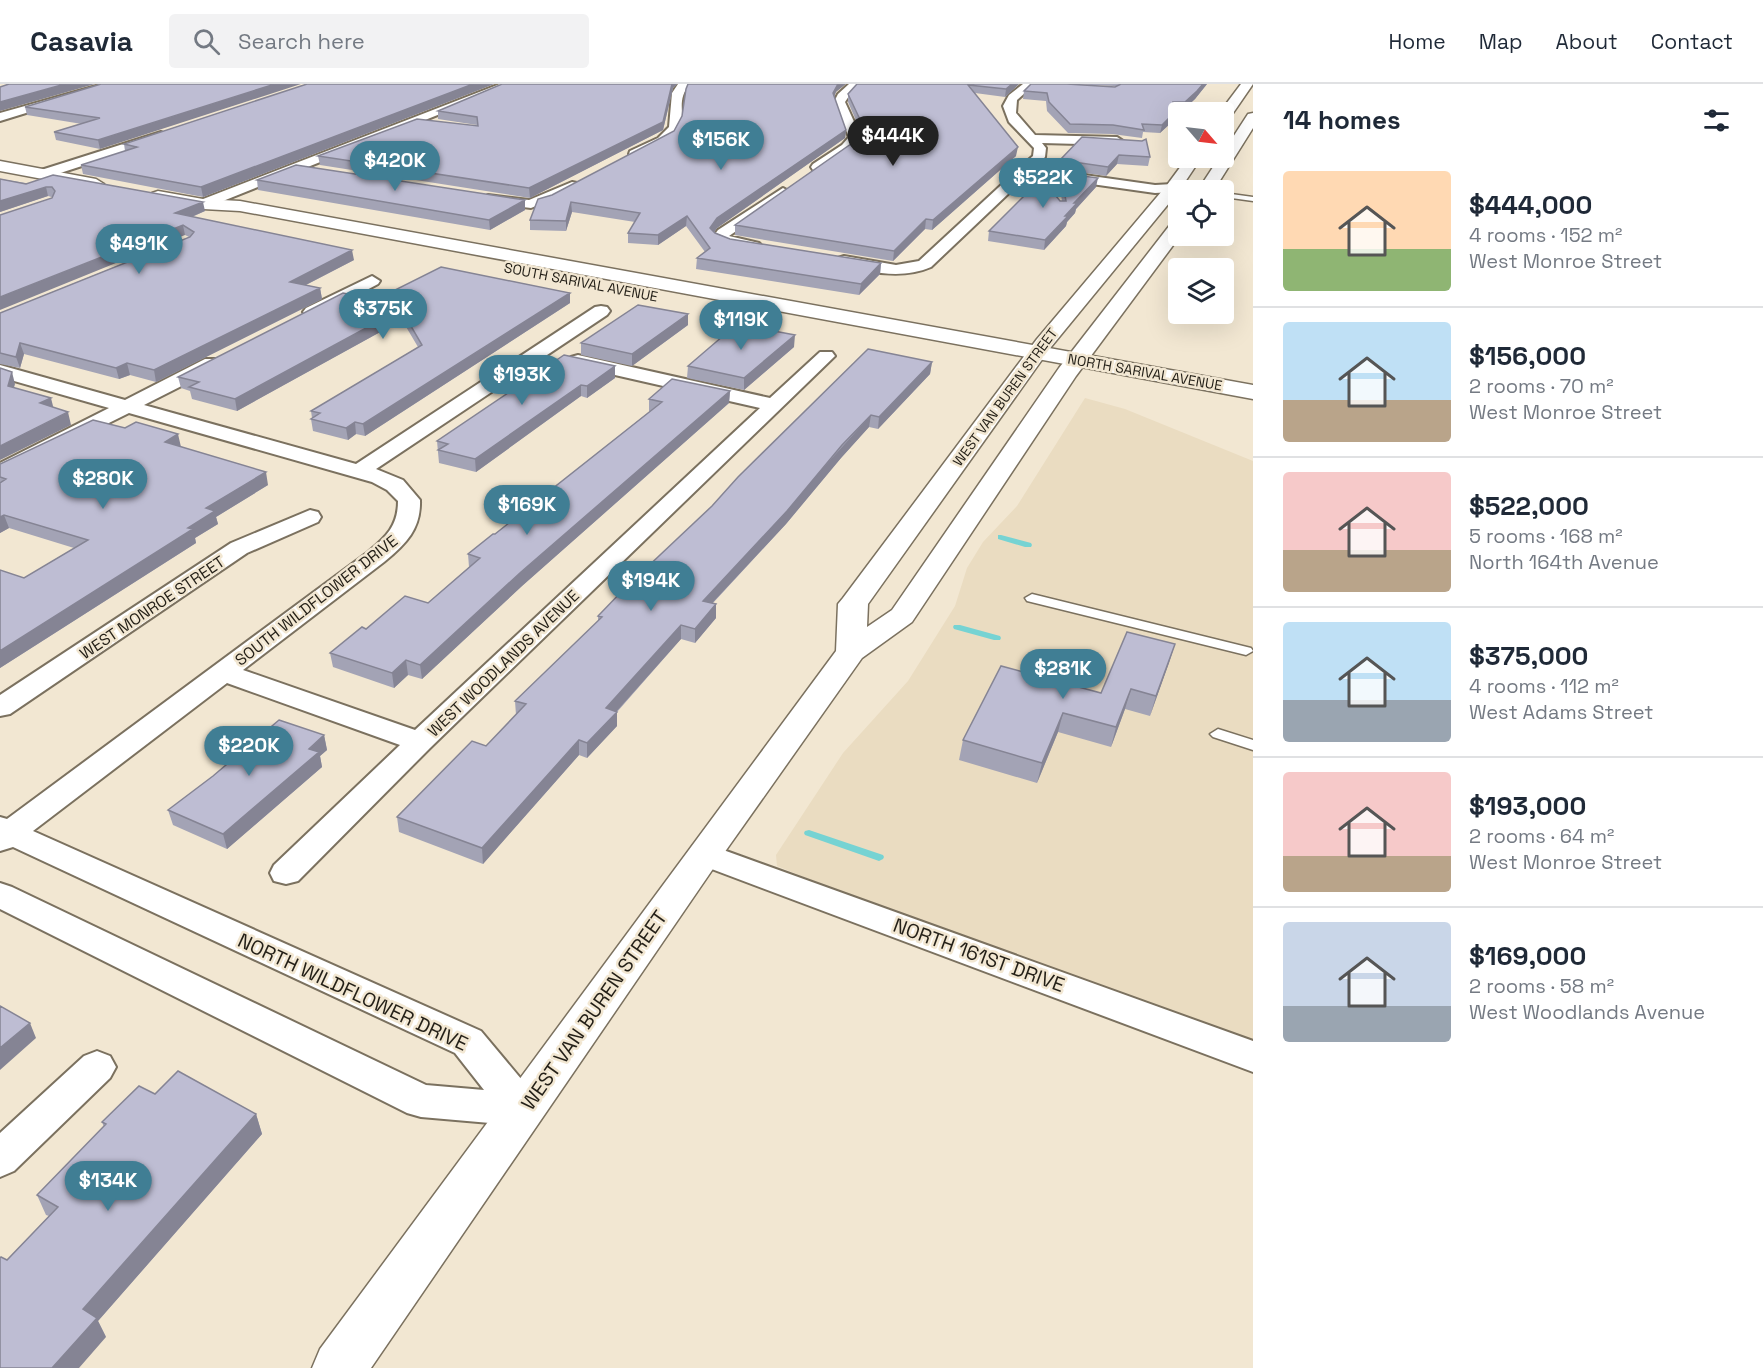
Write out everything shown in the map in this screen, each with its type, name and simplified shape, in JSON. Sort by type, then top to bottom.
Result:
[{"type":"main road","points":[[1234,102],[1247,84]]},
{"type":"main road","points":[[1253,92],[1250,96],[1253,100]]},
{"type":"main road","points":[[1212,180],[1253,117]]},
{"type":"main road","points":[[0,166],[117,188]]},
{"type":"main road","name":"SOUTH SARIVAL AVENUE","points":[[138,192],[203,204],[219,213],[1032,359]]},
{"type":"main road","name":"WEST VAN BUREN STREET","points":[[851,652],[853,604],[1032,359],[1087,288],[1168,194]]},
{"type":"main road","name":"WEST VAN BUREN STREET","points":[[339,1368],[704,854],[851,652],[902,616],[1072,366],[1168,239]]},
{"type":"main road","name":"NORTH SARIVAL AVENUE","points":[[1032,359],[1253,392]]},
{"type":"main road","name":"NORTH SARIVAL AVENUE","points":[[1072,366],[1253,409]]},
{"type":"street","points":[[0,117],[114,84]]},
{"type":"street","points":[[203,204],[510,84]]},
{"type":"street","points":[[625,159],[669,135],[675,128],[678,116],[671,108],[680,87],[685,84]]},
{"type":"street","points":[[810,173],[846,148],[855,137],[838,100],[856,84]]},
{"type":"street","points":[[825,257],[895,269],[915,270],[925,264],[1039,157],[1040,148],[1015,122],[1010,114],[1009,106],[1012,98],[1031,84],[1046,86]]},
{"type":"street","points":[[12,99],[46,104]]},
{"type":"street","points":[[415,121],[438,125]]},
{"type":"street","points":[[43,174],[176,131]]},
{"type":"street","points":[[1033,139],[1132,142]]},
{"type":"street","points":[[296,168],[320,171]]},
{"type":"street","points":[[1028,168],[1155,189],[1168,188]]},
{"type":"street","points":[[471,196],[531,204],[586,179]]},
{"type":"street","points":[[766,248],[720,238],[723,233],[792,186]]},
{"type":"street","points":[[298,319],[372,281]]},
{"type":"street","points":[[361,470],[601,311]]},
{"type":"street","points":[[540,352],[775,405]]},
{"type":"street","name":"WEST WOODLANDS AVENUE","points":[[286,873],[420,742],[826,356]]},
{"type":"street","points":[[0,471],[223,357]]},
{"type":"street","name":"SOUTH WILDFLOWER DRIVE","points":[[0,371],[361,470],[395,485],[410,500],[410,517],[401,536],[3,834]]},
{"type":"street","name":"WEST MONROE STREET","points":[[0,708],[239,548],[310,517]]},
{"type":"street","points":[[222,672],[420,742]]},
{"type":"street","name":"NORTH WILDFLOWER DRIVE","points":[[3,834],[468,1042],[523,1110]]},
{"type":"street","name":"NORTH 161ST DRIVE","points":[[704,854],[1253,1057]]},
{"type":"street","points":[[0,895],[421,1101],[523,1110]]},
{"type":"street","points":[[0,1159],[97,1066]]},
{"type":"lane","points":[[1234,196],[1253,199]]},
{"type":"lane","points":[[1032,598],[1246,651]]},
{"type":"lane","points":[[1218,734],[1253,745]]},
{"type":"shaded area","points":[[1085,398],[1125,409],[1253,461],[1253,1040],[831,888],[777,866],[776,855],[843,753],[908,681],[955,606],[967,568],[983,542],[1017,506]]},
{"type":"building","points":[[9,84],[65,84],[0,102],[0,87]]},
{"type":"building","points":[[101,84],[275,84],[98,140],[54,132],[100,118],[25,107]]},
{"type":"building","points":[[307,84],[473,84],[201,187],[81,165],[137,147],[124,144]]},
{"type":"building","points":[[502,84],[672,84],[663,122],[529,188],[318,156],[417,119],[478,126],[477,117],[438,111]]},
{"type":"building","points":[[688,84],[838,84],[833,93],[846,130],[717,218],[710,228],[715,233],[730,239],[881,263],[861,284],[697,258],[710,248],[687,216],[658,235],[628,233],[640,213],[571,202],[566,221],[530,220],[538,199],[552,195],[674,131],[682,116]]},
{"type":"building","points":[[857,84],[1012,84],[1006,89],[968,85],[1018,147],[933,220],[926,219],[894,251],[735,225],[858,139],[864,128],[848,94]]},
{"type":"building","points":[[1031,84],[1115,87],[1121,84],[1203,84],[1185,102],[1168,102],[1168,119],[1162,125],[1142,124],[1144,130],[1113,125],[1070,124],[1049,102],[1047,93],[1024,91]]},
{"type":"building","points":[[1082,137],[1142,141],[1146,139],[1150,157],[1119,155],[1108,167],[1060,160]]},
{"type":"building","points":[[296,165],[525,200],[489,220],[257,180]]},
{"type":"building","points":[[1061,173],[1098,178],[1074,203],[1077,203],[1065,216],[1068,216],[1045,240],[989,231],[1042,178],[1060,201],[1066,201]]},
{"type":"building","points":[[53,175],[203,202],[175,213],[352,250],[290,282],[320,288],[154,370],[127,363],[116,368],[20,343],[16,357],[0,353],[0,313],[190,237],[194,232],[183,225],[0,297],[0,215],[52,198],[55,191],[52,187],[46,187],[0,201],[0,179],[26,184]]},
{"type":"building","points":[[441,267],[570,293],[363,424],[355,422],[346,428],[311,419],[320,413],[311,411],[422,345],[401,309],[235,399],[189,387],[199,382],[178,377],[343,293],[399,305],[391,292]]},
{"type":"building","points":[[638,305],[688,314],[632,354],[581,343]]},
{"type":"building","points":[[737,324],[795,335],[744,378],[688,366]]},
{"type":"building","points":[[868,349],[932,362],[879,417],[871,415],[842,445],[787,511],[703,601],[716,604],[695,629],[681,625],[606,708],[617,712],[587,743],[579,740],[482,848],[397,817],[472,741],[486,746],[526,704],[515,701],[602,617],[598,616],[625,588],[712,506],[738,477]]},
{"type":"building","points":[[564,355],[615,366],[587,386],[581,385],[475,459],[438,450],[448,444],[437,441]]},
{"type":"building","points":[[0,368],[12,372],[8,386],[51,398],[40,403],[68,412],[0,446]]},
{"type":"building","points":[[672,379],[730,391],[521,572],[420,665],[406,660],[392,673],[330,653],[362,627],[366,629],[405,596],[428,603],[480,558],[468,554],[662,402],[649,399]]},
{"type":"building","points":[[93,420],[125,428],[136,422],[178,434],[165,442],[266,472],[206,508],[215,511],[188,528],[193,529],[0,651],[0,570],[24,578],[88,540],[4,515],[0,517],[0,483],[6,479],[0,477],[0,464]]},
{"type":"building","points":[[1127,632],[1175,644],[1156,696],[1131,689],[1116,727],[1063,713],[1042,763],[963,740],[1001,666],[1101,693]]},
{"type":"building","points":[[279,720],[324,735],[309,749],[319,752],[223,834],[168,810],[213,776]]},
{"type":"building","points":[[0,1006],[30,1023],[0,1048]]},
{"type":"building","points":[[178,1071],[256,1114],[83,1309],[97,1318],[52,1368],[0,1368],[0,1258],[7,1260],[58,1207],[37,1195],[106,1124],[102,1122],[139,1086],[155,1094]]},
{"type":"waterway","points":[[1001,537],[1028,545]]},
{"type":"waterway","points":[[957,627],[997,638]]},
{"type":"waterway","points":[[809,833],[879,857]]}]
